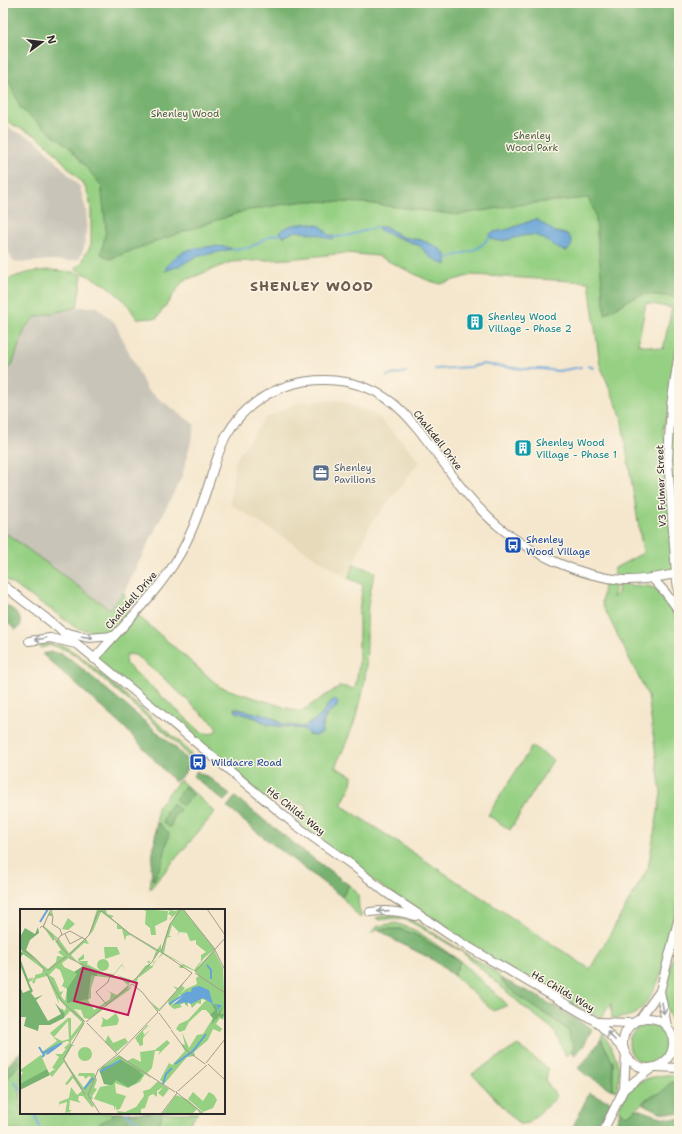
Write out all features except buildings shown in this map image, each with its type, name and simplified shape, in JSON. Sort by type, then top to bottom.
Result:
[{"type":"street","name":"V3 Fulmer Street","points":[[679,352],[671,405],[668,460],[676,574],[679,595]]},
{"type":"street","name":"Chalkdell Drive","points":[[94,659],[152,594],[177,559],[194,527],[218,452],[231,426],[240,415],[258,400],[297,382],[336,380],[374,390],[402,410],[422,433],[446,467],[483,512],[499,526],[534,551],[581,572],[622,580],[652,578],[676,574]]},
{"type":"street","points":[[652,578],[679,611]]},
{"type":"street","name":"H6 Childs Way","points":[[3,585],[62,631],[294,824],[352,865],[385,892],[423,918],[460,942],[598,1022],[625,1052]]},
{"type":"street","points":[[62,631],[88,638],[113,636]]},
{"type":"street","points":[[29,641],[50,638],[78,645]]},
{"type":"street","points":[[370,912],[384,910],[398,911],[423,918]]},
{"type":"street","points":[[603,1131],[624,1089],[625,1052],[623,1042],[625,1035],[628,1028],[636,1021],[660,991],[679,917]]},
{"type":"street","points":[[624,1089],[654,1067],[662,1064],[671,1053],[673,1039],[669,1029],[660,991]]},
{"type":"street","points":[[636,1021],[651,1018],[657,1020],[669,1029],[679,1042]]},
{"type":"street","name":"H6 Childs Way","points":[[598,1022],[636,1021]]},
{"type":"street","points":[[625,1052],[630,1060],[644,1068],[679,1068]]},
{"type":"shaded area","points":[[3,122],[14,131],[36,140],[80,187],[86,210],[87,224],[84,248],[79,259],[70,261],[49,260],[18,263],[13,261],[3,240]]},
{"type":"shaded area","points":[[77,307],[97,307],[115,323],[147,390],[195,425],[182,476],[124,592],[109,609],[3,531],[3,372],[12,365],[25,328],[36,317]]},
{"type":"shaded area","name":"Shenley Pavilions","points":[[338,400],[376,415],[420,461],[370,525],[348,578],[230,504],[235,460],[265,418],[300,402]]},
{"type":"green space","name":"Shenley Wood","points":[[3,3],[679,3],[679,352],[671,405],[663,428],[668,459],[679,375],[679,595],[676,574],[617,579],[613,569],[643,553],[621,416],[600,365],[589,282],[472,275],[440,284],[427,280],[378,256],[346,253],[288,259],[231,262],[183,281],[157,318],[137,319],[126,302],[106,285],[77,270],[76,267],[82,263],[91,244],[91,210],[89,197],[84,185],[47,144],[37,136],[15,126],[3,118]],"holes":[[[646,303],[672,308],[663,349],[638,344]]]},
{"type":"green space","name":"Shenley Wood","points":[[3,3],[679,3],[679,284],[675,297],[646,294],[630,299],[605,314],[595,213],[588,198],[516,205],[457,215],[365,203],[307,201],[244,211],[110,259],[101,254],[106,230],[101,185],[69,147],[21,109],[3,68]]},
{"type":"green space","points":[[50,270],[74,272],[82,275],[77,307],[36,317],[25,328],[12,365],[3,372],[3,282],[26,273]]},
{"type":"green space","points":[[3,531],[109,609],[124,592],[127,607],[220,687],[300,712],[340,686],[355,689],[359,664],[359,611],[363,585],[348,578],[354,564],[375,572],[368,605],[365,678],[361,701],[354,724],[335,767],[352,776],[351,786],[341,805],[590,969],[648,868],[661,794],[648,696],[602,604],[604,584],[616,587],[613,598],[618,593],[619,584],[654,588],[665,597],[669,603],[673,610],[679,631],[679,893],[666,958],[654,990],[646,1003],[634,1014],[612,1019],[611,1003],[601,1018],[531,984],[460,942],[294,824],[308,805],[264,800],[94,659],[113,636],[76,628],[3,578]],"holes":[[[127,654],[135,655],[168,682],[202,714],[214,723],[217,730],[211,734],[201,732],[125,663]],[[329,703],[335,708],[325,718],[322,733],[314,736],[308,734],[304,729],[269,725],[256,718],[236,712],[234,708],[272,717],[282,724],[304,727],[321,716]]]},
{"type":"green space","points":[[3,603],[18,614],[21,625],[16,630],[3,619]]},
{"type":"green space","points":[[46,643],[64,646],[80,656],[181,743],[195,759],[193,762],[177,743],[77,656],[66,650],[51,645],[41,648],[38,644]]},
{"type":"green space","points":[[52,652],[62,654],[73,661],[175,747],[185,758],[188,765],[184,774],[175,782],[123,726],[42,654]]},
{"type":"green space","points":[[532,746],[553,760],[510,830],[488,815]]},
{"type":"green space","points":[[197,771],[209,777],[230,795],[224,801],[193,776]]},
{"type":"green space","points":[[180,780],[215,812],[150,889],[157,807]]},
{"type":"green space","points":[[185,786],[193,795],[182,806],[175,799]]},
{"type":"green space","points":[[235,797],[349,885],[342,897],[258,833],[227,807]]},
{"type":"green space","points":[[173,803],[180,810],[175,815],[170,828],[163,822],[168,808]]},
{"type":"green space","points":[[159,823],[169,833],[163,861],[153,880],[151,868],[157,824]]},
{"type":"green space","points":[[349,885],[354,889],[358,896],[362,916],[360,918],[342,897]]},
{"type":"green space","points":[[393,915],[419,924],[497,973],[503,983],[567,1029],[574,1046],[572,1051],[566,1056],[555,1032],[549,1026],[524,1007],[461,951],[411,922],[402,919],[393,918],[380,920],[376,918]]},
{"type":"green space","points":[[396,923],[417,931],[460,961],[414,934],[400,929],[378,929],[371,933],[378,926]]},
{"type":"green space","points":[[378,929],[400,929],[414,934],[460,961],[454,976],[432,959],[396,941]]},
{"type":"green space","points":[[679,934],[679,1036],[666,1008],[664,991]]},
{"type":"green space","points":[[460,961],[508,1005],[493,1011],[454,976]]},
{"type":"green space","points":[[500,978],[537,996],[592,1029],[583,1047],[574,1055],[572,1051],[574,1046],[569,1037],[570,1033],[567,1029],[513,992]]},
{"type":"green space","points":[[644,1025],[652,1025],[662,1030],[666,1037],[666,1051],[662,1058],[652,1063],[644,1063],[634,1058],[632,1055],[629,1048],[629,1040],[634,1030],[637,1028]]},
{"type":"green space","points":[[603,1034],[614,1054],[619,1068],[616,1091],[613,1090],[613,1063],[601,1039]]},
{"type":"green space","points":[[601,1039],[613,1063],[613,1090],[586,1075],[578,1068],[590,1055]]},
{"type":"green space","points":[[518,1045],[548,1069],[546,1081],[557,1097],[528,1123],[519,1124],[472,1074]]},
{"type":"green space","points":[[20,1052],[20,1114],[197,1114],[184,1131],[140,1131],[124,1121],[119,1131],[3,1131],[3,1122],[10,1113],[3,1106],[3,1071]]},
{"type":"green space","points":[[20,1052],[20,1064],[3,1082],[3,1071]]},
{"type":"green space","points":[[679,1074],[679,1080],[669,1084],[661,1093],[646,1099],[637,1109],[627,1115],[618,1111],[625,1096],[635,1085],[656,1076]]},
{"type":"green space","points":[[679,1080],[679,1114],[660,1112],[642,1103],[653,1095],[661,1093],[669,1084]]},
{"type":"green space","points":[[589,1093],[611,1102],[596,1131],[571,1131]]},
{"type":"green space","points":[[637,1109],[663,1117],[679,1119],[679,1131],[613,1131],[620,1112],[627,1115]]},
{"type":"green space","points":[[113,1114],[162,1114],[160,1123],[174,1131],[141,1131],[127,1120],[119,1131],[90,1131]]},
{"type":"water","points":[[536,219],[555,232],[567,234],[572,243],[570,248],[566,251],[561,250],[535,235],[501,241],[492,239],[489,235],[493,232],[506,230]]},
{"type":"water","points":[[307,223],[321,226],[329,235],[335,237],[333,239],[326,238],[320,235],[296,231],[283,237],[280,232],[289,226]]},
{"type":"water","points":[[378,227],[386,227],[402,237],[421,240],[435,246],[446,254],[446,265],[430,257],[420,246],[379,230]]},
{"type":"water","points":[[215,246],[232,249],[195,257],[179,266],[165,271],[170,262],[181,253],[192,249]]},
{"type":"water","points":[[335,699],[338,702],[337,707],[328,713],[323,720],[322,733],[314,736],[308,734],[304,729],[269,725],[256,718],[236,712],[234,708],[272,717],[282,724],[304,727],[321,716],[329,703]]},
{"type":"waterway","points":[[335,237],[346,236],[378,227]]},
{"type":"waterway","points":[[232,249],[249,248],[270,236],[280,234]]},
{"type":"waterway","points":[[447,259],[475,249],[489,237]]},
{"type":"waterway","points":[[435,369],[471,367],[482,364],[523,369]]},
{"type":"waterway","points":[[588,366],[594,368]]},
{"type":"waterway","points":[[524,369],[558,371],[581,367]]},
{"type":"waterway","points":[[387,376],[406,372]]},
{"type":"waterway","points":[[14,1081],[20,1089]]},
{"type":"waterway","points":[[35,1114],[40,1131]]},
{"type":"waterway","points":[[127,1114],[149,1131]]},
{"type":"place","name":"Shenley Wood Village - Phase 2","points":[[475,322]]},
{"type":"place","name":"Shenley Wood Village - Phase 1","points":[[523,448]]},
{"type":"place","name":"Shenley Pavilions","points":[[321,473]]},
{"type":"place","name":"Shenley Wood Village","points":[[513,545]]},
{"type":"place","name":"Wildacre Road","points":[[198,762]]},
{"type":"district","name":"SHENLEY WOOD","points":[[312,286]]},
{"type":"park label","name":"Shenley Wood Park","points":[[532,140]]}]
